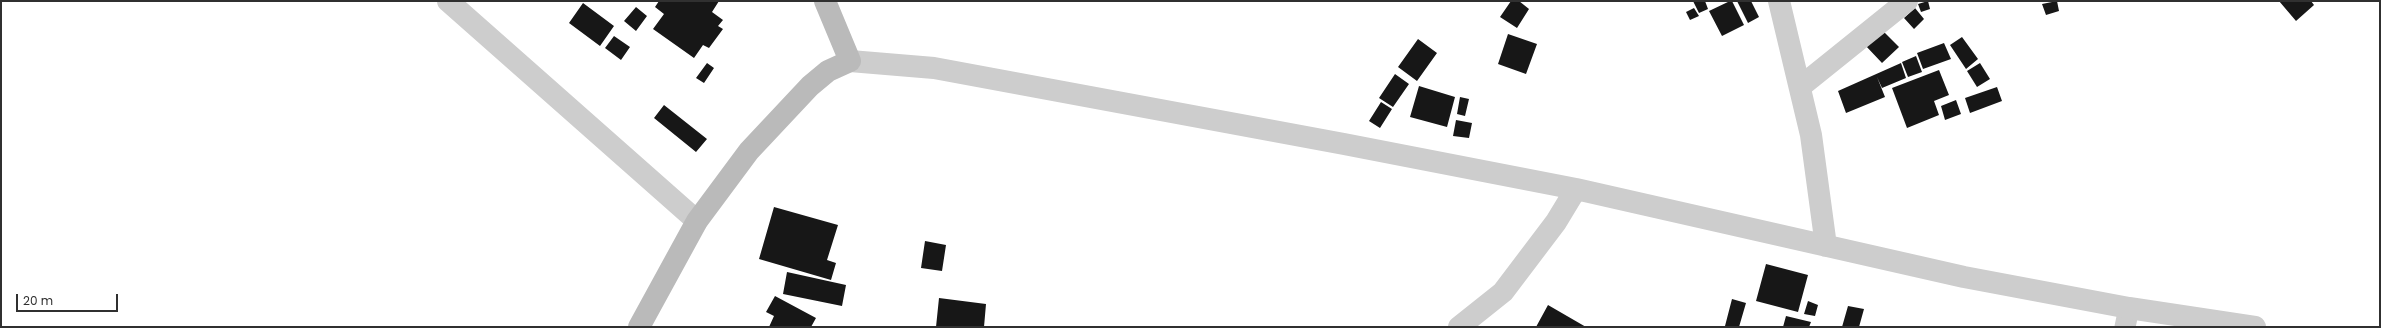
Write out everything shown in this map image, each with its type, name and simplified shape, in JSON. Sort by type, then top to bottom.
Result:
[{"type":"street","points":[[448,1],[697,221]]},
{"type":"street","points":[[825,1],[850,61]]},
{"type":"street","points":[[1779,1],[1811,135],[1826,246]]},
{"type":"street","points":[[1800,86],[1907,1]]},
{"type":"street","points":[[639,327],[697,221],[749,151],[810,86],[828,72],[850,61],[934,68],[1576,189],[1964,278],[2127,318],[2255,327]]},
{"type":"street","points":[[1459,327],[1503,292],[1556,222],[1576,189]]},
{"type":"building","points":[[659,1],[719,1],[712,12],[723,20],[718,26],[723,29],[709,48],[703,45],[694,58],[653,29],[664,14],[655,7]]},
{"type":"building","points":[[1511,1],[1519,1],[1529,9],[1517,28],[1500,17]]},
{"type":"building","points":[[1693,1],[1705,1],[1708,9],[1699,13]]},
{"type":"building","points":[[1732,1],[1744,25],[1722,36],[1709,11]]},
{"type":"building","points":[[1737,1],[1751,1],[1759,17],[1748,23]]},
{"type":"building","points":[[1928,1],[1930,9],[1921,12],[1918,4]]},
{"type":"building","points":[[2057,1],[2059,11],[2046,15],[2042,4]]},
{"type":"building","points":[[2279,1],[2311,1],[2314,5],[2296,21]]},
{"type":"building","points":[[583,3],[614,26],[600,46],[569,23]]},
{"type":"building","points":[[636,7],[647,16],[636,31],[624,21]]},
{"type":"building","points":[[1694,8],[1699,16],[1690,20],[1686,12]]},
{"type":"building","points":[[1915,8],[1924,19],[1914,29],[1904,18]]},
{"type":"building","points":[[1882,30],[1899,47],[1882,63],[1865,45]]},
{"type":"building","points":[[1508,34],[1537,44],[1526,74],[1498,64]]},
{"type":"building","points":[[614,36],[630,47],[621,60],[605,48]]},
{"type":"building","points":[[1962,37],[1978,59],[1966,69],[1950,45]]},
{"type":"building","points":[[1418,39],[1437,53],[1417,81],[1398,67]]},
{"type":"building","points":[[1944,43],[1951,59],[1923,69],[1917,53]]},
{"type":"building","points":[[1916,56],[1922,72],[1908,77],[1902,62]]},
{"type":"building","points":[[707,63],[714,68],[704,83],[696,78]]},
{"type":"building","points":[[1901,63],[1906,78],[1882,88],[1877,77],[1885,97],[1846,113],[1838,91]]},
{"type":"building","points":[[1980,63],[1990,79],[1977,87],[1967,71]]},
{"type":"building","points":[[1939,70],[1949,95],[1934,101],[1939,115],[1907,128],[1892,88]]},
{"type":"building","points":[[1395,74],[1409,84],[1393,107],[1379,98]]},
{"type":"building","points":[[1419,86],[1455,97],[1447,127],[1410,117]]},
{"type":"building","points":[[1997,87],[2002,101],[1970,113],[1965,98]]},
{"type":"building","points":[[1460,97],[1469,99],[1465,116],[1457,114]]},
{"type":"building","points":[[1956,100],[1961,114],[1945,120],[1941,106]]},
{"type":"building","points":[[1381,102],[1392,109],[1380,128],[1369,121]]},
{"type":"building","points":[[664,105],[707,139],[696,152],[654,118]]},
{"type":"building","points":[[1456,120],[1472,123],[1469,138],[1453,136]]},
{"type":"building","points":[[774,207],[838,225],[827,260],[836,263],[831,280],[759,259]]},
{"type":"building","points":[[925,241],[946,245],[942,271],[921,268]]},
{"type":"building","points":[[1766,264],[1808,275],[1798,312],[1756,301]]},
{"type":"building","points":[[787,272],[846,285],[842,306],[783,294]]},
{"type":"building","points":[[775,296],[816,318],[811,327],[769,327],[774,316],[766,312]]},
{"type":"building","points":[[939,298],[986,304],[984,327],[936,327]]},
{"type":"building","points":[[1732,299],[1746,303],[1739,327],[1725,326]]},
{"type":"building","points":[[1808,301],[1818,305],[1815,316],[1804,314]]},
{"type":"building","points":[[1548,305],[1586,327],[1536,327]]},
{"type":"building","points":[[1848,306],[1864,309],[1859,327],[1842,327]]},
{"type":"building","points":[[1786,316],[1811,322],[1809,327],[1783,327]]}]
